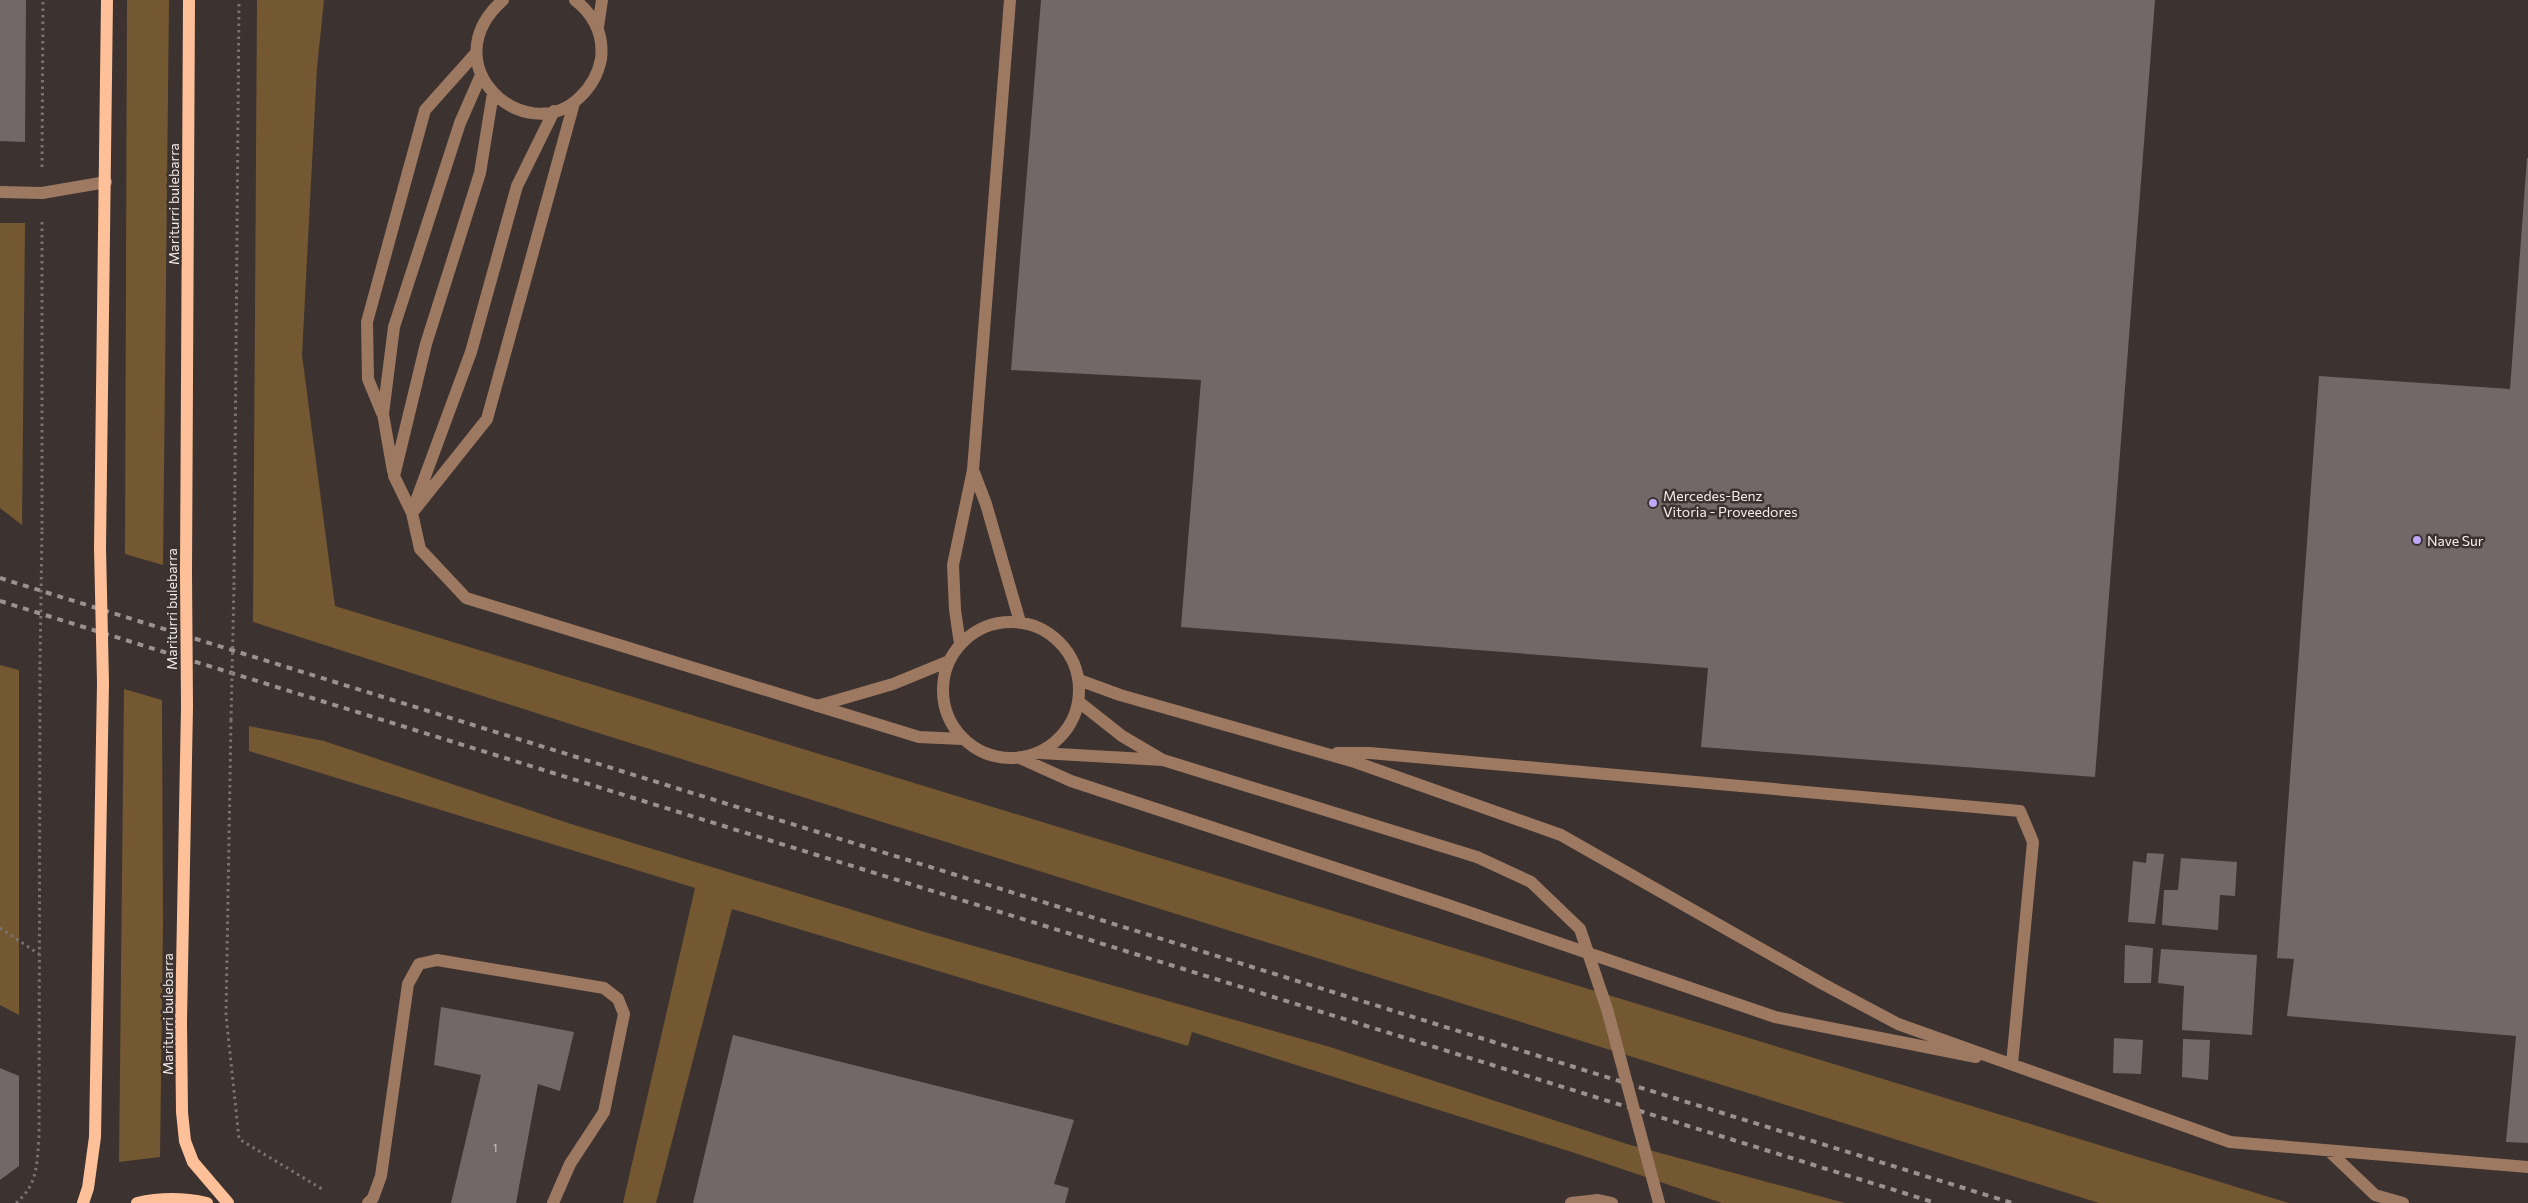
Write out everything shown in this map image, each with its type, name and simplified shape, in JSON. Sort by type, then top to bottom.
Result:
[{"type":"main road","points":[[83,1203],[88,1188],[95,1137],[103,683],[100,548],[107,0]]},
{"type":"main road","name":"Mariturri bulebarra","points":[[190,0],[186,572],[187,707],[181,1022],[182,1112],[186,1141],[193,1162],[228,1203]]},
{"type":"main road","points":[[137,1203],[152,1200],[176,1200],[207,1203]]},
{"type":"street","points":[[503,0],[490,12],[479,31],[476,53],[481,75],[493,93],[510,106],[532,113],[554,111],[574,103],[589,88],[599,69],[602,48],[598,27],[602,0]]},
{"type":"street","points":[[575,0],[586,9],[598,27]]},
{"type":"street","points":[[960,644],[955,610],[953,565],[973,470],[1010,0]]},
{"type":"street","points":[[476,53],[425,110],[367,322],[368,379],[383,414],[394,476],[412,513],[420,549],[466,598],[919,737],[962,739]]},
{"type":"street","points":[[383,414],[394,327],[460,123],[481,75]]},
{"type":"street","points":[[394,476],[426,344],[480,174],[493,93]]},
{"type":"street","points":[[412,513],[487,419],[574,103]]},
{"type":"street","points":[[412,513],[471,352],[517,186],[554,111]]},
{"type":"street","points":[[0,192],[42,193],[106,182]]},
{"type":"street","points":[[973,470],[986,504],[1020,622]]},
{"type":"street","points":[[1020,622],[1041,628],[1060,641],[1072,659],[1079,680],[1079,702],[1071,723],[1058,741],[1040,752],[1020,758],[999,758],[962,739],[950,722],[943,702],[942,681],[948,662],[960,644],[977,630],[998,623],[1020,622]]},
{"type":"street","points":[[817,706],[893,684],[948,662]]},
{"type":"street","points":[[1079,680],[1120,695],[1355,762],[1561,835],[1823,984],[1898,1024],[2230,1142],[2528,1167]]},
{"type":"street","points":[[1079,702],[1122,736],[1164,760],[1477,857],[1531,882],[1580,929],[1607,1009],[1660,1203]]},
{"type":"street","points":[[1040,752],[1164,760]]},
{"type":"street","points":[[1322,754],[1370,753],[2020,811],[2033,842],[2012,1064]]},
{"type":"street","points":[[1020,758],[1071,781],[1446,904],[1775,1017],[2012,1064]]},
{"type":"street","points":[[368,1203],[373,1198],[381,1176],[408,984],[419,964],[436,960],[604,988],[618,999],[624,1014],[604,1112],[570,1164],[553,1203]]},
{"type":"street","points":[[2329,1151],[2375,1195],[2403,1203]]},
{"type":"street","points":[[1571,1203],[1598,1200],[1612,1203]]},
{"type":"path","points":[[16,1203],[28,1193],[36,1171],[39,1136],[43,0]]},
{"type":"path","points":[[239,0],[234,585],[226,1015],[239,1139],[322,1189]]},
{"type":"path","points":[[0,928],[39,954]]},
{"type":"shaded area","points":[[127,0],[169,0],[163,565],[125,554]]},
{"type":"shaded area","points":[[257,0],[324,0],[317,68],[302,355],[335,606],[2289,1203],[2099,1203],[592,731],[253,622]]},
{"type":"shaded area","points":[[0,223],[25,223],[22,525],[0,508]]},
{"type":"shaded area","points":[[0,665],[19,670],[19,1015],[0,1005]]},
{"type":"shaded area","points":[[124,689],[162,700],[163,924],[160,1157],[119,1162]]},
{"type":"shaded area","points":[[249,726],[324,741],[571,824],[928,933],[1330,1047],[1627,1144],[1845,1203],[1722,1203],[1578,1154],[1192,1032],[1188,1046],[732,909],[656,1203],[623,1203],[695,888],[249,751]]},
{"type":"building","points":[[0,0],[26,0],[25,142],[0,141]]},
{"type":"building","name":"Mercedes-Benz Vitoria - Proveedores","points":[[1041,0],[2155,0],[2095,777],[1701,747],[1708,668],[1181,627],[1201,380],[1011,370]]},
{"type":"building","name":"Nave Sur","points":[[2527,158],[2528,1143],[2506,1142],[2516,1036],[2287,1016],[2294,959],[2277,958],[2319,376],[2510,389]]},
{"type":"building","points":[[2147,853],[2164,854],[2155,924],[2128,922],[2133,861],[2146,863]]},
{"type":"building","points":[[2181,858],[2237,862],[2235,896],[2220,895],[2218,930],[2162,925],[2164,890],[2178,890]]},
{"type":"building","points":[[2125,945],[2153,948],[2151,983],[2124,983]]},
{"type":"building","points":[[2161,949],[2257,955],[2252,1035],[2182,1030],[2184,986],[2158,983]]},
{"type":"building","points":[[441,1007],[574,1032],[560,1091],[538,1084],[516,1203],[451,1203],[481,1075],[434,1065]]},
{"type":"building","points":[[733,1035],[1074,1120],[1054,1184],[1069,1188],[1065,1203],[693,1203]]},
{"type":"building","points":[[2114,1038],[2143,1040],[2141,1074],[2113,1073]]},
{"type":"building","points":[[2183,1039],[2210,1040],[2208,1080],[2182,1077]]},
{"type":"building","points":[[0,1068],[19,1076],[19,1166],[0,1180]]},
{"type":"railway","points":[[0,578],[2012,1203]]},
{"type":"railway","points":[[0,601],[1936,1203]]},
{"type":"place","name":"Mercedes-Benz Vitoria - Proveedores","points":[[1653,503]]},
{"type":"place","name":"Nave Sur","points":[[2417,540]]}]
